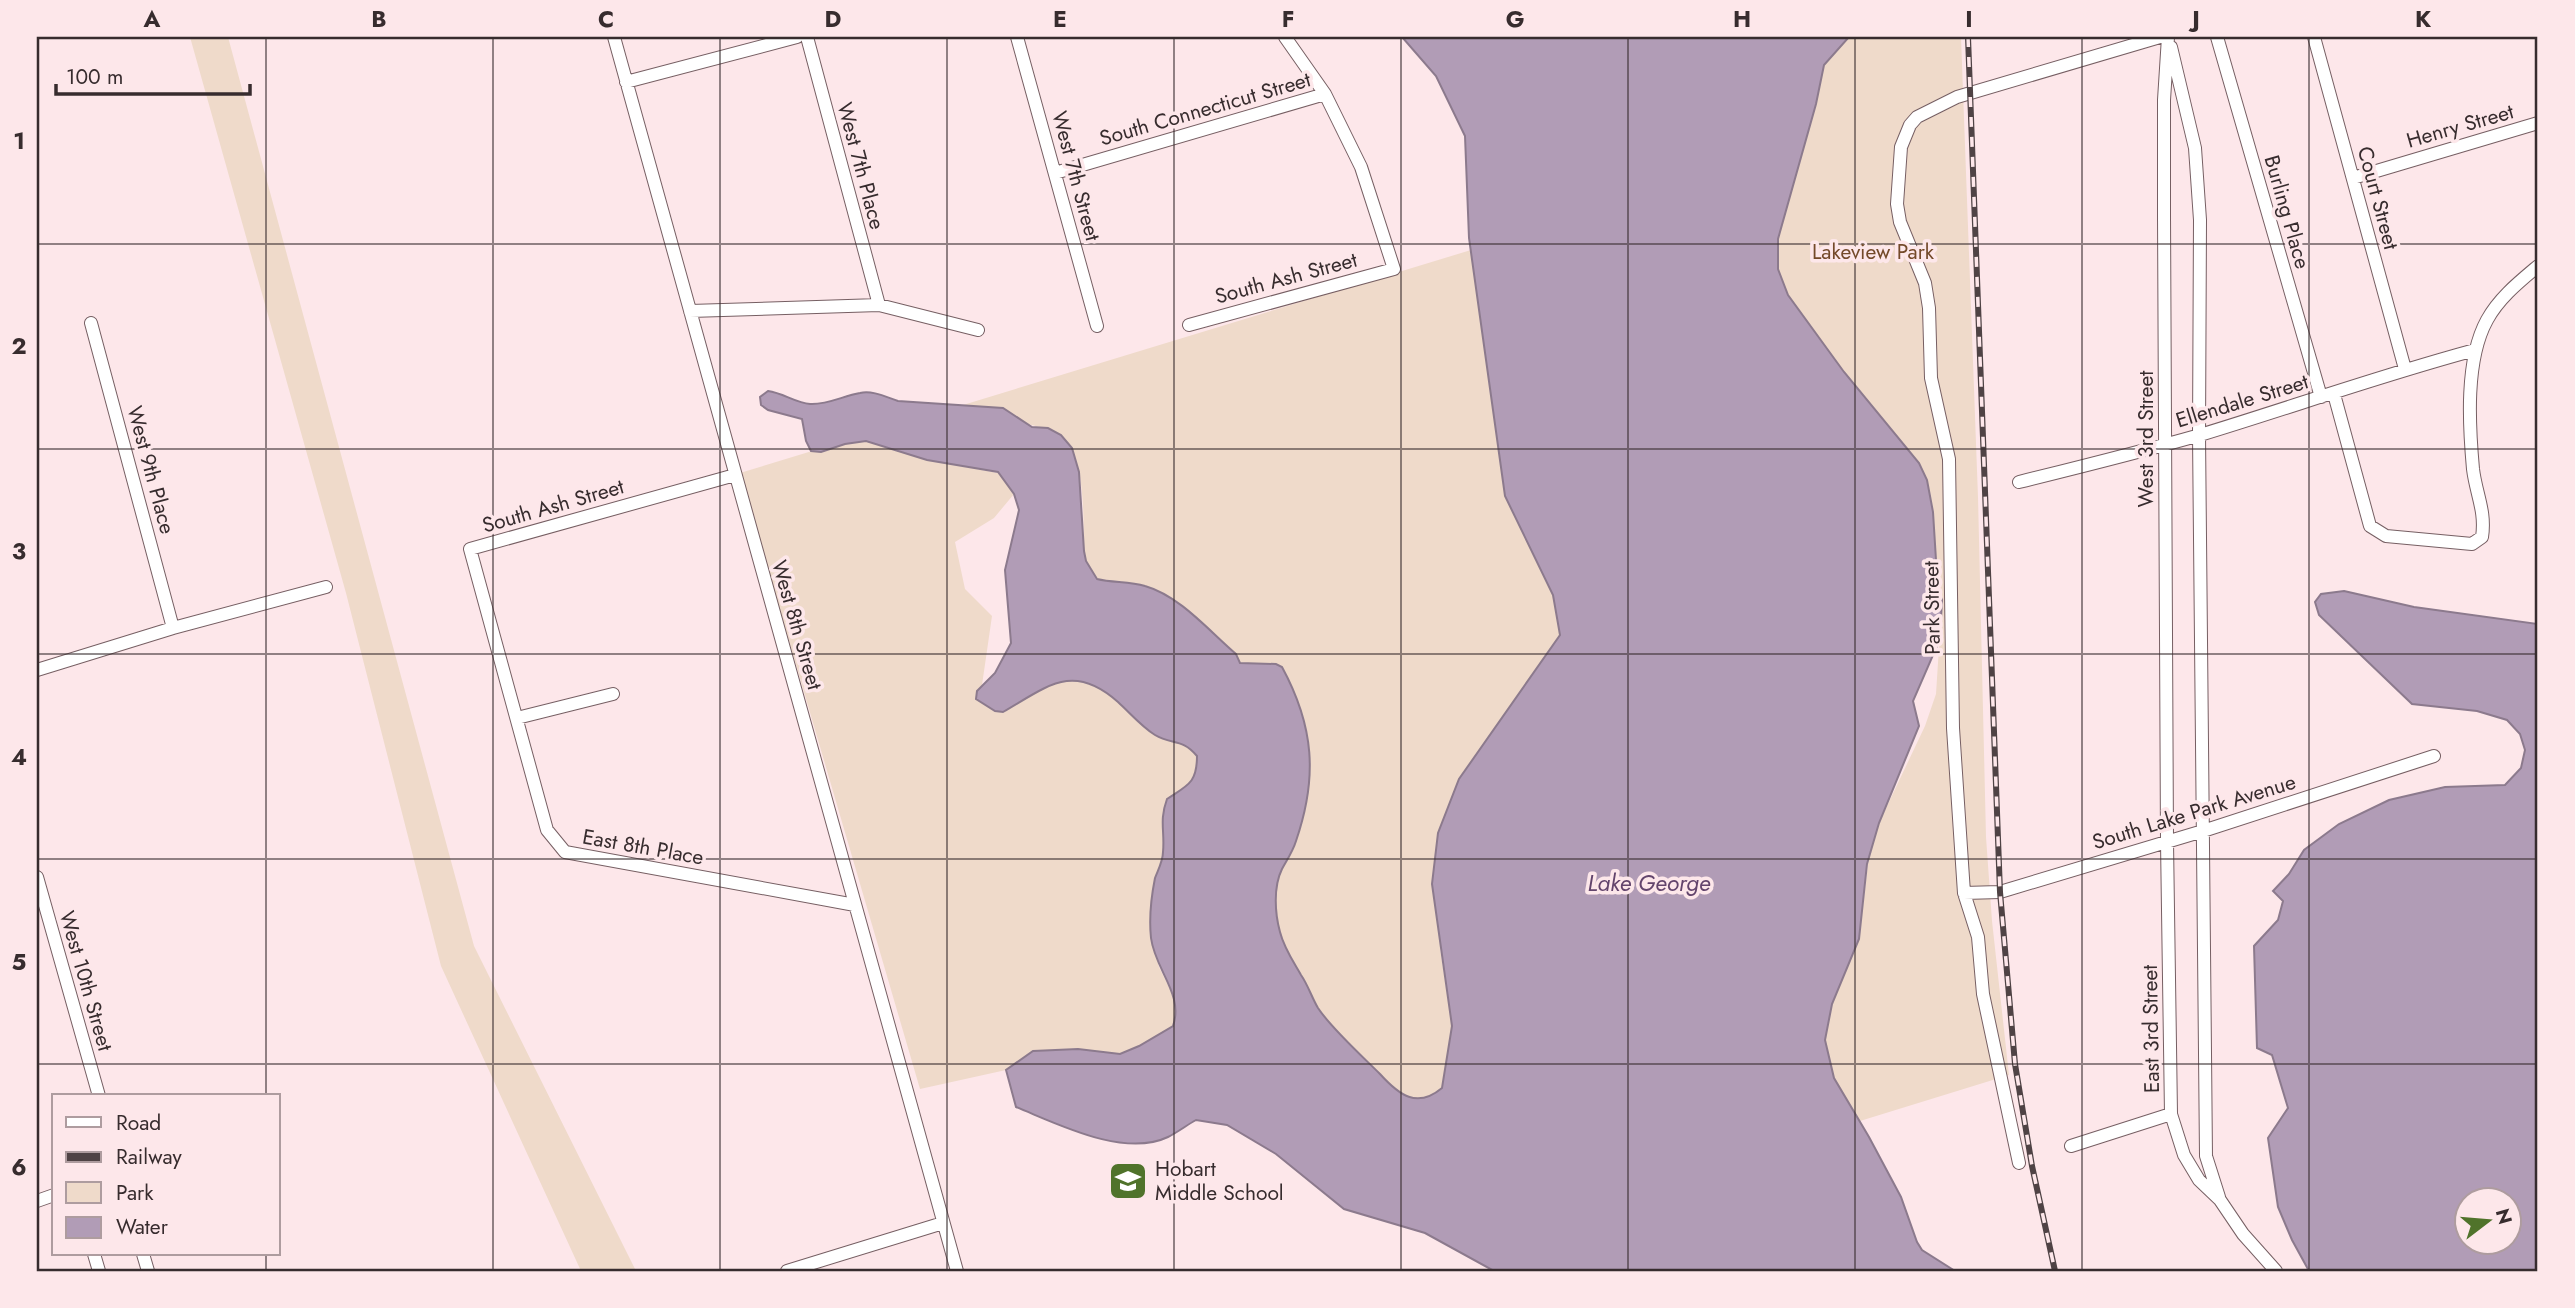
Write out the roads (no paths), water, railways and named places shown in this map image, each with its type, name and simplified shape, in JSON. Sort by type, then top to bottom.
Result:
[{"type":"street","name":"West 8th Street","points":[[614,37],[957,1271]]},
{"type":"street","points":[[626,82],[797,37]]},
{"type":"street","name":"West 7th Place","points":[[807,37],[878,305]]},
{"type":"street","name":"West 7th Street","points":[[1017,37],[1097,326]]},
{"type":"street","points":[[1285,37],[1325,94]]},
{"type":"street","name":"Park Street","points":[[2019,1163],[1983,995],[1978,937],[1964,893],[1953,728],[1949,459],[1931,378],[1929,307],[1925,283],[1900,222],[1896,204],[1901,147],[1910,125],[1917,117],[1936,106],[2160,37]]},
{"type":"street","name":"West 3rd Street","points":[[2168,37],[2195,148],[2200,220],[2203,831]]},
{"type":"street","name":"West 3rd Street","points":[[2167,842],[2164,100],[2168,37]]},
{"type":"street","name":"Burling Place","points":[[2217,37],[2327,396],[2370,526],[2386,536],[2472,544],[2482,537],[2485,520],[2473,471],[2470,410],[2475,350]]},
{"type":"street","name":"Court Street","points":[[2314,37],[2405,369]]},
{"type":"street","name":"South Connecticut Street","points":[[1055,173],[1325,94]]},
{"type":"street","name":"South Ash Street","points":[[1189,325],[1394,269],[1361,167],[1325,94]]},
{"type":"street","name":"Henry Street","points":[[2353,178],[2538,123]]},
{"type":"street","points":[[2475,350],[2487,320],[2510,289],[2538,266]]},
{"type":"street","points":[[690,311],[878,305],[978,330]]},
{"type":"street","name":"West 9th Place","points":[[91,323],[173,628]]},
{"type":"street","name":"Ellendale Street","points":[[2019,482],[2199,435],[2405,369],[2475,350]]},
{"type":"street","name":"South Ash Street","points":[[517,718],[470,549],[735,475]]},
{"type":"street","points":[[37,670],[173,628],[326,587]]},
{"type":"street","points":[[517,718],[613,694]]},
{"type":"street","name":"East 8th Place","points":[[517,718],[547,830],[565,852],[855,905]]},
{"type":"street","name":"South Lake Park Avenue","points":[[1964,893],[2000,892],[2434,757]]},
{"type":"street","name":"East 3rd Street","points":[[2203,831],[2206,1156],[2220,1200]]},
{"type":"street","name":"East 3rd Street","points":[[2167,842],[2171,1114],[2184,1156],[2199,1180],[2220,1200],[2243,1234],[2276,1271]]},
{"type":"street","name":"West 10th Street","points":[[37,877],[98,1094]]},
{"type":"street","points":[[2071,1146],[2171,1114]]},
{"type":"street","points":[[788,1271],[943,1223]]},
{"type":"water","name":"Lake George","points":[[1402,37],[1849,37],[1824,65],[1816,104],[1778,239],[1778,269],[1788,295],[1844,372],[1919,463],[1927,480],[1933,512],[1936,560],[1933,577],[1942,600],[1940,639],[1913,701],[1919,726],[1879,823],[1867,864],[1859,939],[1832,1004],[1825,1040],[1834,1078],[1901,1197],[1917,1242],[1922,1250],[1955,1271],[1494,1271],[1425,1233],[1344,1209],[1276,1154],[1227,1125],[1196,1120],[1168,1137],[1132,1144],[1071,1130],[1016,1107],[1006,1070],[1033,1051],[1078,1049],[1120,1054],[1173,1026],[1175,1003],[1154,950],[1150,931],[1151,908],[1155,878],[1163,855],[1163,820],[1167,799],[1193,778],[1197,756],[1182,744],[1155,735],[1118,702],[1087,683],[1060,682],[1003,712],[995,711],[976,699],[977,691],[995,673],[1011,643],[1005,570],[1019,510],[1014,494],[998,472],[927,460],[866,441],[821,452],[811,451],[806,441],[802,419],[768,410],[761,405],[760,397],[768,391],[816,404],[869,392],[898,401],[1003,408],[1032,427],[1048,428],[1061,435],[1072,448],[1079,472],[1084,551],[1086,561],[1097,579],[1139,584],[1158,591],[1194,615],[1236,654],[1240,663],[1276,664],[1282,667],[1301,710],[1310,773],[1308,795],[1295,845],[1277,884],[1276,909],[1282,938],[1318,1008],[1339,1033],[1401,1093],[1416,1098],[1433,1094],[1442,1088],[1452,1026],[1432,884],[1438,833],[1459,779],[1560,635],[1553,595],[1505,496],[1469,238],[1465,136],[1436,76]]},
{"type":"water","points":[[2344,591],[2414,607],[2538,624],[2538,1271],[2309,1271],[2278,1207],[2268,1138],[2288,1108],[2272,1055],[2257,1048],[2254,946],[2278,920],[2283,901],[2273,891],[2289,874],[2304,850],[2339,824],[2389,800],[2445,787],[2505,785],[2521,768],[2525,750],[2520,734],[2507,720],[2477,711],[2412,704],[2319,615],[2315,602],[2321,594]]},
{"type":"railway","points":[[1968,37],[2000,892],[2015,1064],[2032,1166],[2055,1271]]},
{"type":"place","name":"Hobart Middle School","points":[[1128,1181]]},
{"type":"park label","name":"Lakeview Park","points":[[1873,252]]}]
